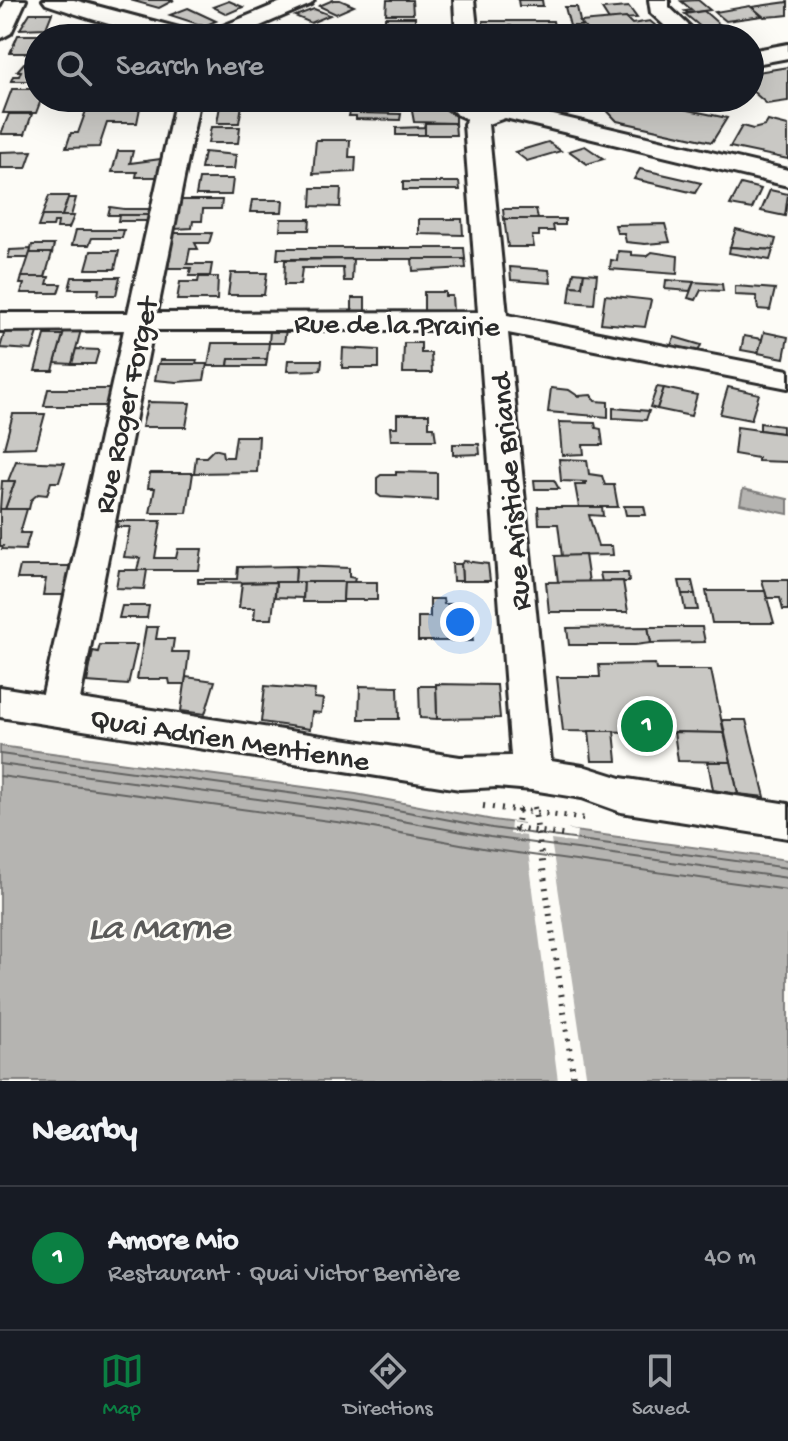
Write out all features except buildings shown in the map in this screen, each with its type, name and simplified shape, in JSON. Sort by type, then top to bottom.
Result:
[{"type":"street","points":[[0,33],[16,0]]},
{"type":"street","points":[[53,0],[133,24]]},
{"type":"street","points":[[247,24],[304,0]]},
{"type":"street","points":[[464,0],[466,24]]},
{"type":"street","points":[[659,0],[658,9],[675,24]]},
{"type":"street","points":[[764,55],[788,51]]},
{"type":"street","name":"Rue Roger Forget","points":[[58,712],[185,112]]},
{"type":"street","name":"Rue Aristide Briand","points":[[480,112],[476,124],[497,353],[528,797]]},
{"type":"street","points":[[523,112],[788,178]]},
{"type":"street","name":"Rue de la Prairie","points":[[0,322],[492,321],[788,379]]},
{"type":"street","name":"Quai Adrien Mentienne","points":[[0,702],[469,789],[497,771],[528,797],[583,782],[607,808],[788,821]]},
{"type":"path","points":[[469,789],[607,808]]},
{"type":"path","points":[[528,797],[516,828],[568,836]]},
{"type":"path","points":[[528,797],[574,1081]]},
{"type":"water","points":[[743,489],[788,499],[788,514],[740,504]]},
{"type":"water","name":"La Marne","points":[[0,746],[356,794],[493,820],[788,860],[788,1081],[0,1081]]},
{"type":"pier","points":[[524,820],[577,831],[575,843],[551,840],[587,1081],[558,1081],[526,836],[510,834],[511,822],[524,824]]},
{"type":"place","name":"Amore Mio","points":[[647,726]]}]
